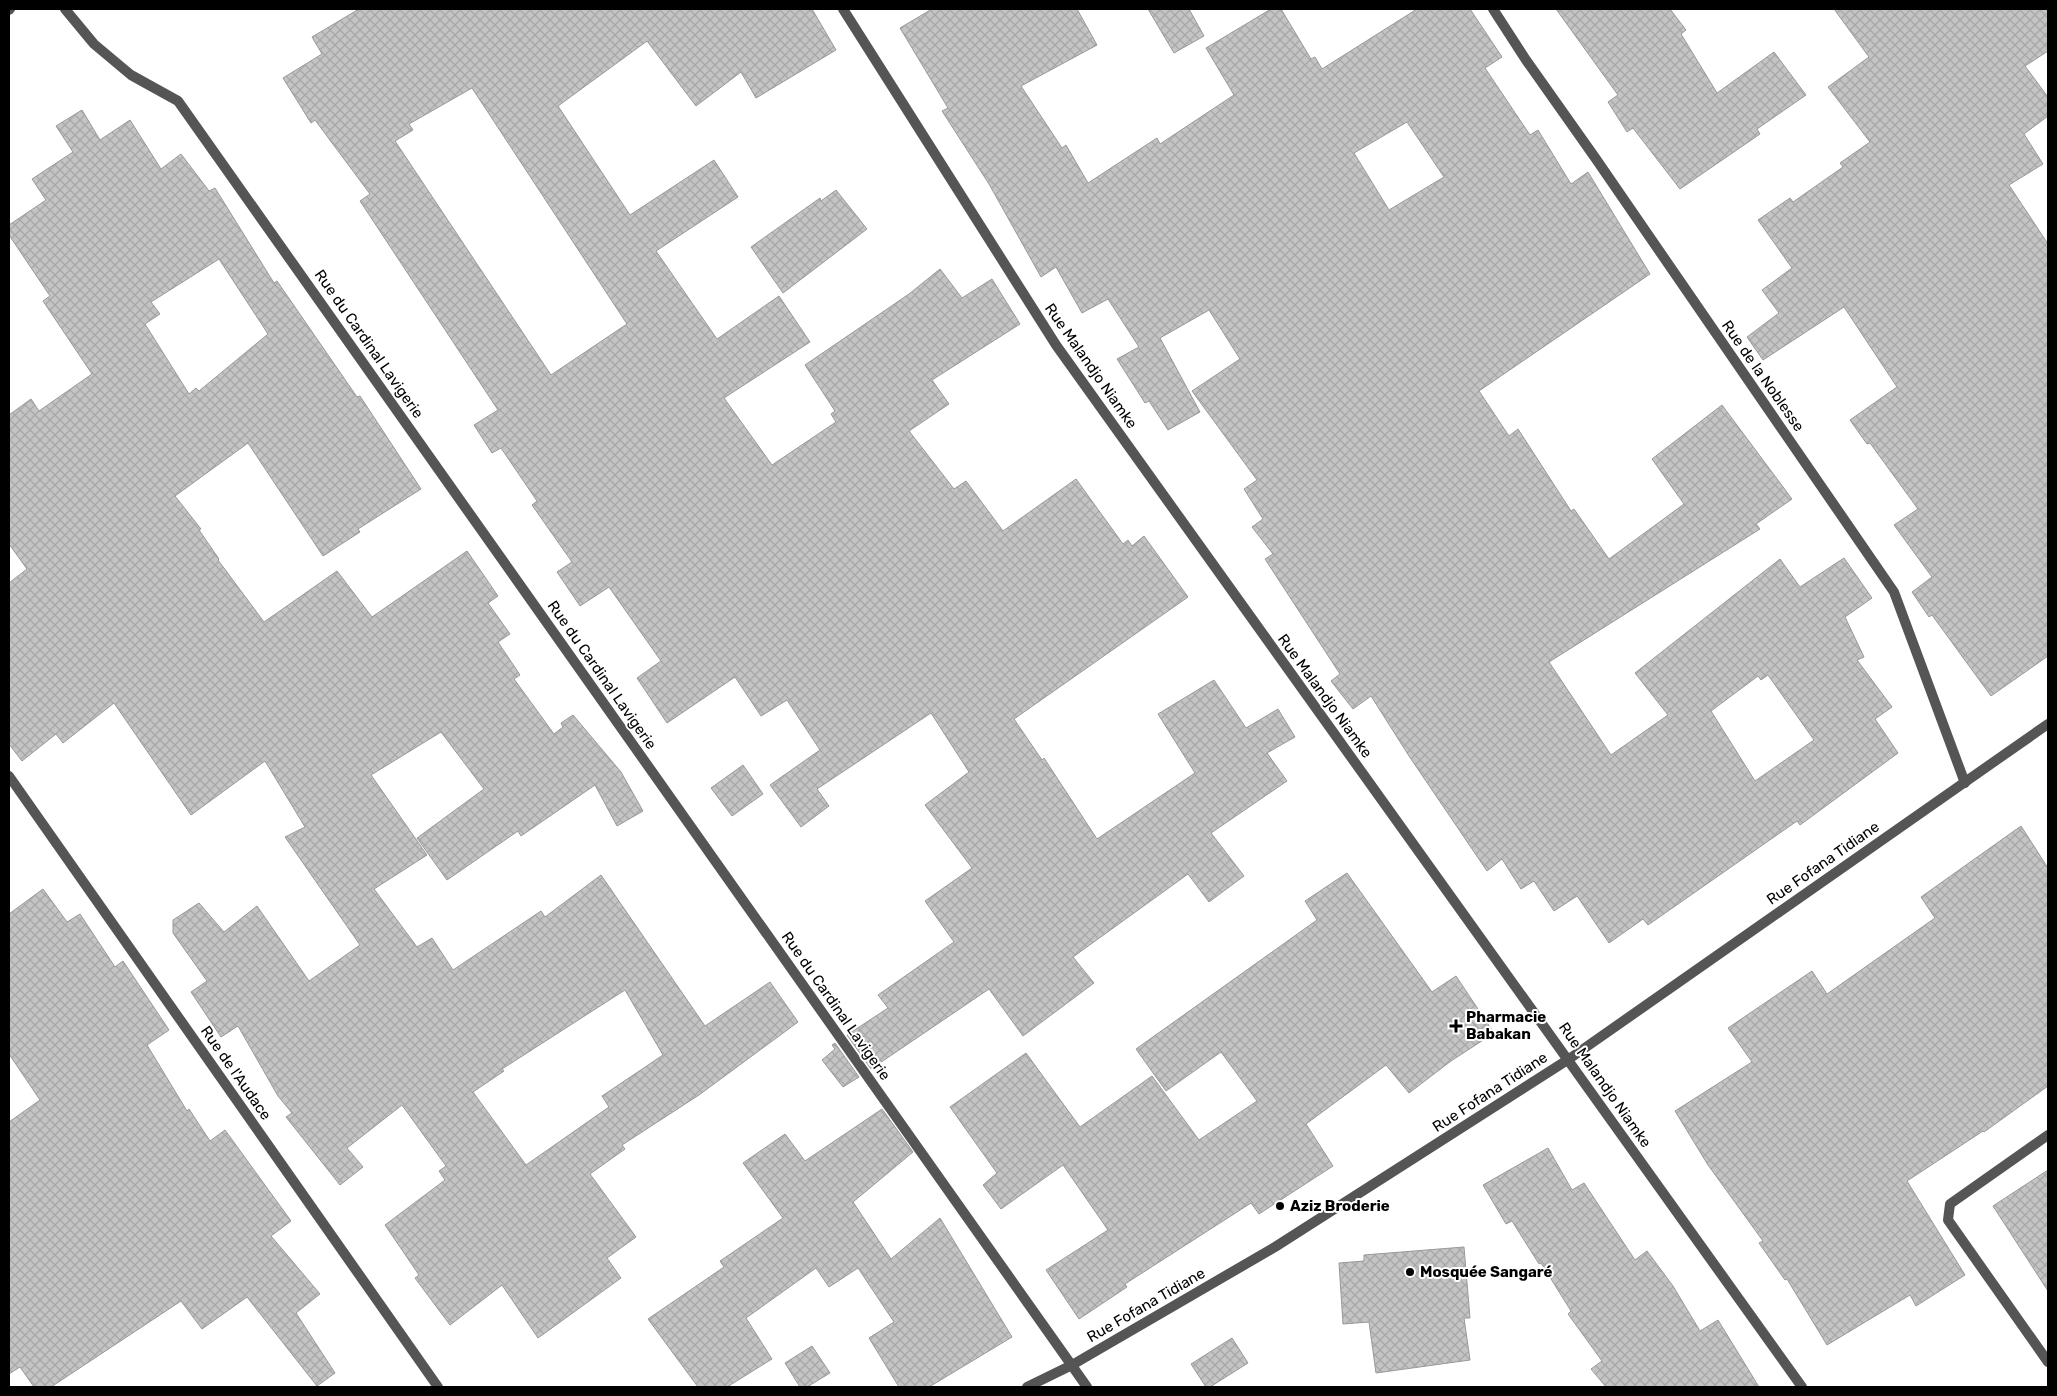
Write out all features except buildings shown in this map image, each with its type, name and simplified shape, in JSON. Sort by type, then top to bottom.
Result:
[{"type":"street","name":"Rue du Cardinal Lavigerie","points":[[65,9],[94,44],[131,75],[178,101],[1087,1387]]},
{"type":"street","name":"Rue Malandjo Niamke","points":[[843,9],[1056,345],[1298,686],[1569,1059],[1802,1387]]},
{"type":"street","name":"Rue de la Noblesse","points":[[1494,9],[1526,60],[1894,592],[1965,783]]},
{"type":"street","name":"Rue Fofana Tidiane","points":[[1028,1387],[1072,1366],[1275,1247],[1569,1059],[2048,724]]},
{"type":"street","name":"Rue de l'Audace","points":[[9,776],[438,1387]]},
{"type":"street","points":[[2048,1135],[1950,1204],[1948,1220],[2048,1362]]},
{"type":"place","name":"Pharmacie Babakan","points":[[1456,1026]]},
{"type":"place","name":"Aziz Broderie","points":[[1280,1206]]},
{"type":"place","name":"Mosquée Sangaré","points":[[1410,1272]]}]
